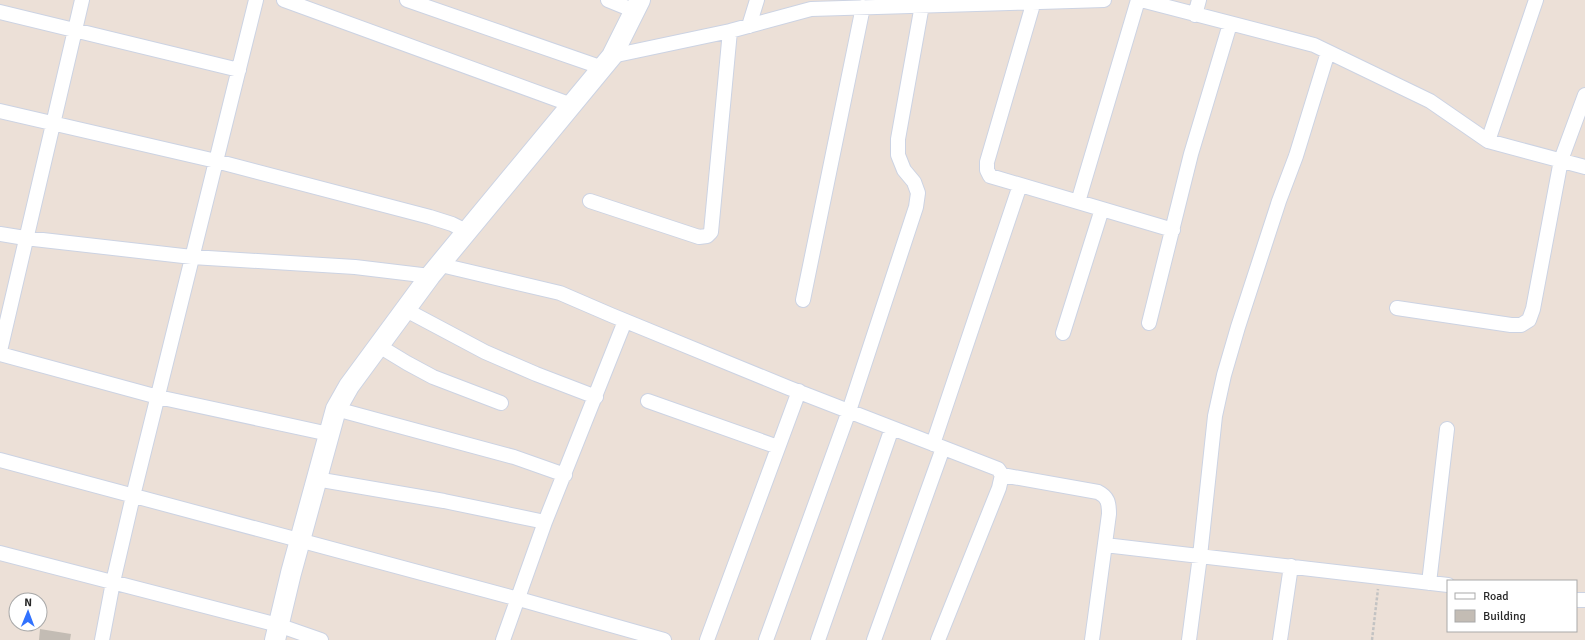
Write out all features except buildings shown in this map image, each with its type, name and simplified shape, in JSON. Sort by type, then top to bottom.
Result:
[{"type":"street","points":[[0,351],[25,238],[82,0]]},
{"type":"street","points":[[102,640],[113,582],[133,496],[256,0]]},
{"type":"street","points":[[284,0],[572,105]]},
{"type":"street","points":[[407,0],[608,62],[811,9],[863,7],[892,3],[922,5],[1104,0]]},
{"type":"street","points":[[276,633],[316,479],[336,409],[349,386],[436,271],[608,62],[638,5],[608,0]]},
{"type":"street","points":[[749,26],[757,0]]},
{"type":"street","points":[[1078,202],[1140,0],[1230,24],[1314,44],[1430,101],[1488,141],[1585,167]]},
{"type":"street","points":[[1195,15],[1199,0]]},
{"type":"street","points":[[1488,141],[1536,0]]},
{"type":"street","points":[[1034,1],[987,162],[987,170],[990,176],[1173,230]]},
{"type":"street","points":[[766,640],[849,411],[916,207],[918,193],[914,182],[904,170],[898,155],[898,139],[922,5]]},
{"type":"street","points":[[803,300],[863,7]]},
{"type":"street","points":[[0,12],[239,70]]},
{"type":"street","points":[[1149,323],[1191,154],[1230,24]]},
{"type":"street","points":[[590,200],[699,237],[707,236],[710,232],[730,31]]},
{"type":"street","points":[[1189,640],[1200,556],[1215,416],[1224,374],[1279,201],[1296,156],[1328,52]]},
{"type":"street","points":[[1397,308],[1511,325],[1521,324],[1529,320],[1533,309],[1561,160],[1585,95]]},
{"type":"street","points":[[0,112],[216,161],[430,216],[468,232]]},
{"type":"street","points":[[874,640],[938,446],[1020,185]]},
{"type":"street","points":[[1063,333],[1102,209]]},
{"type":"street","points":[[0,234],[192,257],[436,271],[560,292],[625,321],[998,469],[1002,475],[1098,492],[1106,496],[1109,505],[1092,640]]},
{"type":"street","points":[[406,310],[485,352],[536,374],[596,397]]},
{"type":"street","points":[[503,640],[545,522],[625,321]]},
{"type":"street","points":[[379,346],[433,377],[501,403]]},
{"type":"street","points":[[0,354],[158,397],[329,434]]},
{"type":"street","points":[[707,640],[799,391]]},
{"type":"street","points":[[648,401],[778,447]]},
{"type":"street","points":[[336,409],[514,457],[564,474]]},
{"type":"street","points":[[818,640],[892,428]]},
{"type":"street","points":[[1429,582],[1447,428]]},
{"type":"street","points":[[0,460],[518,599],[664,640]]},
{"type":"street","points":[[938,640],[999,488],[1002,475]]},
{"type":"street","points":[[316,479],[451,502],[545,522]]},
{"type":"street","points":[[1105,545],[1447,585]]},
{"type":"street","points":[[0,553],[113,582],[276,633],[321,640]]},
{"type":"street","points":[[1280,640],[1291,566]]},
{"type":"path","points":[[1372,640],[1379,577]]}]
